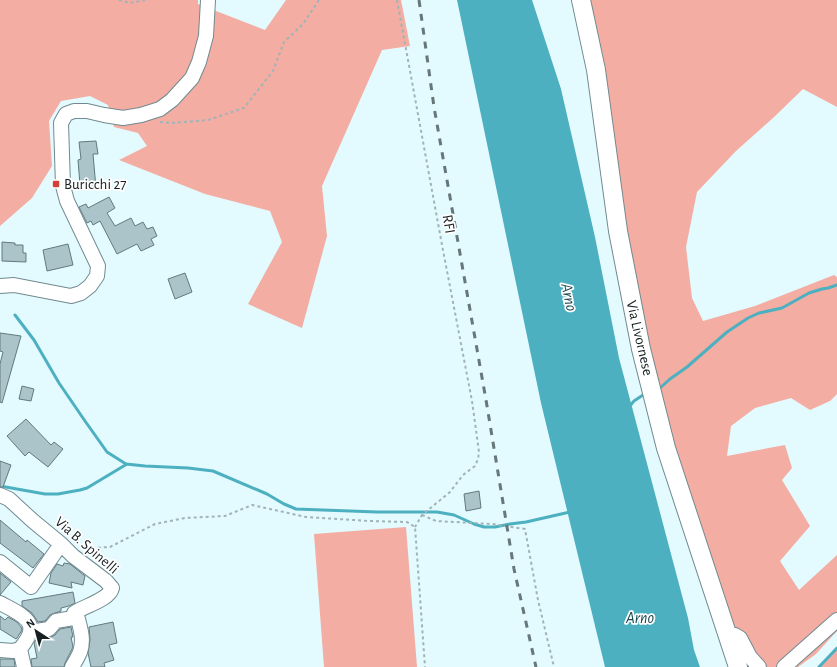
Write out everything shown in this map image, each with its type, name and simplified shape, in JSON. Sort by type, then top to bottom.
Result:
[{"type":"main road","name":"Via Livornese","points":[[581,0],[596,70],[618,231],[641,349],[666,448],[738,667]]},
{"type":"street","points":[[0,286],[14,285],[71,296],[81,293],[90,286],[97,276],[98,266],[67,201],[63,186],[61,123],[66,114],[74,111],[87,111],[123,118],[141,115],[160,109],[172,100],[192,78],[199,62],[206,36],[208,0]]},
{"type":"street","name":"Via B. Spinelli","points":[[0,495],[9,499],[73,556],[106,581],[112,588],[111,593],[102,600],[80,609],[74,613],[73,618]]},
{"type":"street","points":[[0,562],[32,587],[61,544]]},
{"type":"street","points":[[0,603],[26,619],[30,629],[24,644],[11,650],[24,667]]},
{"type":"street","points":[[30,629],[49,629],[56,621],[73,618],[78,619],[81,629],[82,642],[80,652],[72,667]]},
{"type":"street","points":[[784,667],[837,620]]},
{"type":"street","points":[[728,636],[735,635],[740,638],[750,657],[759,667]]},
{"type":"path","points":[[119,0],[130,3],[145,0]]},
{"type":"path","points":[[157,122],[171,123],[208,120],[244,108],[273,71],[284,42],[303,24],[319,0]]},
{"type":"path","name":"RFI","points":[[397,0],[472,401],[479,452],[475,466],[463,476],[450,492],[422,516]]},
{"type":"path","points":[[61,544],[93,548],[110,547],[155,524],[185,518],[224,516],[252,505],[306,517],[369,522],[408,522],[415,527]]},
{"type":"path","points":[[425,667],[415,527],[422,516],[436,521],[492,524],[525,529],[538,600],[554,667]]},
{"type":"shaded area","points":[[0,0],[198,0],[198,4],[265,30],[286,0],[401,0],[410,46],[382,50],[322,186],[327,236],[302,328],[248,304],[282,242],[270,211],[205,194],[119,160],[147,146],[138,133],[114,127],[108,105],[90,96],[61,101],[49,121],[52,166],[32,198],[0,226]]},
{"type":"shaded area","points":[[586,0],[837,0],[837,107],[803,89],[736,151],[697,192],[686,247],[692,298],[703,321],[755,306],[834,275],[837,277],[837,394],[830,401],[810,410],[791,398],[755,408],[731,426],[727,456],[785,445],[792,468],[782,480],[810,526],[780,561],[799,590],[837,555],[837,631],[816,654],[798,667],[753,667],[723,606],[649,359]]},
{"type":"shaded area","points":[[406,527],[417,667],[324,667],[314,534]]},
{"type":"shaded area","points":[[837,648],[837,667],[817,667]]},
{"type":"water","name":"Arno","points":[[457,0],[532,0],[561,89],[595,237],[619,358],[688,618],[694,650],[700,667],[605,667],[541,403]]},
{"type":"building","points":[[96,141],[98,154],[93,154],[96,188],[88,189],[87,184],[80,185],[78,160],[81,159],[79,142]]},
{"type":"building","points":[[109,197],[115,208],[107,213],[115,226],[131,218],[135,226],[143,222],[147,229],[153,227],[157,236],[151,239],[154,245],[141,251],[137,244],[117,254],[100,221],[93,225],[91,221],[87,223],[79,207],[86,204],[88,208]]},
{"type":"building","points":[[2,242],[23,245],[23,253],[26,253],[26,262],[2,261]]},
{"type":"building","points":[[68,244],[73,265],[47,271],[43,250]]},
{"type":"building","points":[[185,273],[192,292],[175,299],[168,279]]},
{"type":"building","points":[[0,333],[21,336],[2,403],[0,402],[0,364],[3,352],[0,351]]},
{"type":"building","points":[[22,386],[34,389],[31,401],[19,399]]},
{"type":"building","points":[[26,419],[51,445],[54,442],[63,449],[48,467],[29,452],[25,456],[7,436]]},
{"type":"building","points":[[0,461],[11,465],[3,487],[0,487]]},
{"type":"building","points":[[479,491],[481,508],[466,511],[464,494]]},
{"type":"building","points":[[0,520],[26,542],[27,540],[44,554],[33,568],[0,543]]},
{"type":"building","points":[[64,563],[70,564],[85,576],[83,585],[71,582],[72,588],[49,583],[51,573],[57,564],[63,566]]},
{"type":"building","points":[[0,573],[11,582],[0,595]]},
{"type":"building","points":[[73,592],[75,603],[61,608],[61,611],[50,615],[45,621],[38,622],[32,613],[22,606],[22,601]]},
{"type":"building","points":[[0,616],[5,620],[8,617],[17,622],[21,627],[22,630],[16,639],[0,629]]},
{"type":"building","points":[[113,622],[117,643],[109,645],[114,660],[104,663],[105,667],[91,667],[88,653],[90,640],[89,627]]},
{"type":"building","points":[[71,627],[73,647],[64,667],[32,667],[31,659],[37,658],[34,643],[36,640],[51,637],[60,629]]},
{"type":"building","points":[[0,659],[14,659],[15,667],[0,667]]},
{"type":"waterway","points":[[657,389],[687,367],[727,332],[748,318],[759,313],[782,308],[809,293],[837,285]]},
{"type":"waterway","points":[[15,315],[34,340],[59,383],[107,452],[126,464],[213,471],[267,494],[296,509],[377,512],[437,512],[454,515],[484,527],[495,527],[526,522],[570,512]]},
{"type":"waterway","points":[[629,407],[634,401],[646,393]]},
{"type":"waterway","points":[[0,486],[45,494],[58,494],[87,488],[127,464]]},
{"type":"waterway","points":[[819,667],[837,648]]},
{"type":"railway","points":[[419,0],[434,107],[486,400],[514,569],[536,667]]},
{"type":"place","name":"Buricchi 27","points":[[56,184]]}]
